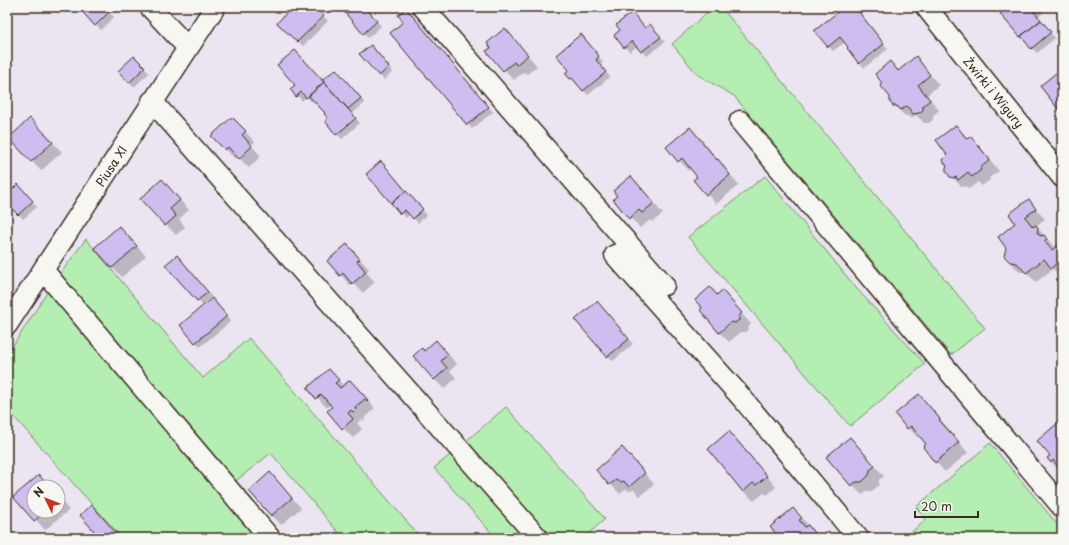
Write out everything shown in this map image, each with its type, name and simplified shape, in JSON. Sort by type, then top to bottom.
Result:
[{"type":"street","points":[[150,7],[188,48]]},
{"type":"street","name":"Piusa XI","points":[[7,325],[152,101],[215,7]]},
{"type":"street","points":[[423,7],[664,285]]},
{"type":"street","name":"Żwirki i Wigury","points":[[926,7],[1062,176]]},
{"type":"street","points":[[152,101],[538,538]]},
{"type":"street","points":[[740,121],[1062,507]]},
{"type":"street","points":[[615,255],[742,398],[858,538]]},
{"type":"street","points":[[43,270],[270,538]]},
{"type":"green space","points":[[713,7],[721,7],[985,328],[951,355],[734,96],[698,75],[672,44]]},
{"type":"green space","points":[[765,176],[857,289],[925,364],[850,426],[688,237]]},
{"type":"green space","points":[[86,239],[203,378],[249,338],[421,538],[343,538],[271,453],[232,484],[57,278]]},
{"type":"green space","points":[[50,288],[262,538],[122,538],[7,409],[7,355]]},
{"type":"green space","points":[[506,407],[605,519],[584,538],[548,538],[465,442]]},
{"type":"green space","points":[[990,443],[1062,530],[1062,538],[904,538],[926,520],[916,507]]},
{"type":"green space","points":[[454,452],[531,538],[496,538],[434,468]]},
{"type":"building","points":[[78,7],[106,7],[110,11],[95,26]]},
{"type":"building","points":[[292,7],[315,7],[324,16],[297,42],[277,23]]},
{"type":"building","points":[[340,7],[365,7],[377,21],[363,34]]},
{"type":"building","points":[[844,7],[855,7],[884,44],[859,64],[840,37],[828,47],[814,31]]},
{"type":"building","points":[[1009,7],[1039,7],[1034,12],[1041,20],[1020,37],[1000,14]]},
{"type":"building","points":[[406,8],[489,107],[467,125],[390,33],[403,22],[398,15]]},
{"type":"building","points":[[632,12],[645,28],[650,24],[661,37],[641,52],[632,41],[624,48],[614,35],[620,30],[616,25]]},
{"type":"building","points":[[1041,20],[1051,32],[1031,49],[1021,36]]},
{"type":"building","points":[[505,28],[528,55],[516,65],[514,62],[503,71],[486,51],[491,48],[487,43]]},
{"type":"building","points":[[581,34],[599,56],[596,60],[606,72],[583,91],[572,78],[570,79],[565,73],[569,70],[556,55]]},
{"type":"building","points":[[371,45],[389,67],[379,76],[359,54]]},
{"type":"building","points":[[295,50],[324,82],[306,98],[301,92],[296,97],[290,89],[295,85],[277,65]]},
{"type":"building","points":[[134,56],[145,67],[129,83],[118,71]]},
{"type":"building","points":[[916,56],[930,75],[918,85],[930,100],[923,106],[923,110],[919,113],[913,114],[907,106],[901,110],[897,106],[893,106],[890,102],[890,97],[880,85],[882,83],[875,74],[890,61],[898,71]]},
{"type":"building","points":[[1062,68],[1062,114],[1040,86]]},
{"type":"building","points":[[336,69],[361,98],[348,109],[322,80]]},
{"type":"building","points":[[324,82],[356,118],[336,135],[325,121],[328,118],[324,114],[325,113],[309,96]]},
{"type":"building","points":[[232,117],[246,131],[242,135],[252,146],[239,159],[228,147],[225,150],[211,136]]},
{"type":"building","points":[[30,118],[53,142],[31,162],[9,138]]},
{"type":"building","points":[[956,125],[967,139],[971,137],[990,160],[972,177],[968,172],[958,180],[956,177],[950,177],[946,171],[947,166],[942,160],[947,155],[936,140]]},
{"type":"building","points":[[690,127],[730,175],[706,195],[693,180],[697,177],[682,158],[678,162],[666,147]]},
{"type":"building","points":[[381,161],[406,191],[391,203],[366,174]]},
{"type":"building","points":[[631,176],[654,203],[642,213],[639,210],[629,219],[613,199],[617,196],[613,191]]},
{"type":"building","points":[[162,179],[180,200],[170,209],[176,216],[165,226],[140,199]]},
{"type":"building","points":[[18,184],[33,201],[18,215],[7,203],[7,195]]},
{"type":"building","points":[[406,191],[423,209],[413,219],[405,210],[400,214],[391,203]]},
{"type":"building","points":[[1029,199],[1036,209],[1025,217],[1033,227],[1036,225],[1038,228],[1037,232],[1040,236],[1044,235],[1047,239],[1044,241],[1052,250],[1062,242],[1062,259],[1051,268],[1044,259],[1026,273],[1017,263],[1010,262],[1004,256],[1006,248],[998,237],[1015,223],[1009,214]]},
{"type":"building","points":[[119,226],[137,246],[112,268],[94,248]]},
{"type":"building","points":[[347,244],[360,259],[357,261],[366,272],[352,284],[343,273],[340,276],[327,261]]},
{"type":"building","points":[[177,255],[208,292],[197,301],[165,265]]},
{"type":"building","points":[[710,287],[717,295],[722,290],[742,313],[739,316],[739,320],[735,323],[731,322],[719,333],[700,310],[702,308],[695,300]]},
{"type":"building","points":[[212,298],[227,316],[195,343],[180,325]]},
{"type":"building","points":[[597,301],[629,339],[607,357],[575,320]]},
{"type":"building","points":[[436,340],[448,354],[441,361],[447,368],[434,380],[413,356],[422,348],[424,351]]},
{"type":"building","points":[[329,369],[339,380],[335,383],[340,388],[350,380],[368,400],[367,401],[365,399],[355,407],[356,409],[353,412],[351,410],[348,413],[353,419],[342,429],[327,411],[332,407],[321,394],[316,399],[307,388]]},
{"type":"building","points":[[919,394],[940,419],[939,420],[959,442],[935,463],[923,447],[926,444],[911,426],[907,429],[895,414]]},
{"type":"building","points":[[1059,422],[1062,426],[1062,471],[1053,460],[1051,463],[1047,458],[1050,456],[1037,441]]},
{"type":"building","points":[[729,431],[767,476],[756,485],[753,483],[743,492],[708,449]]},
{"type":"building","points":[[850,437],[875,466],[870,470],[869,475],[862,482],[856,482],[851,486],[826,457]]},
{"type":"building","points":[[622,447],[645,473],[629,487],[624,481],[620,482],[616,480],[609,485],[596,470]]},
{"type":"building","points":[[270,472],[292,498],[271,516],[249,491]]},
{"type":"building","points":[[39,475],[42,479],[34,479]]},
{"type":"building","points":[[26,486],[26,512],[13,497]]},
{"type":"building","points":[[92,505],[120,538],[100,538],[80,515]]},
{"type":"building","points":[[793,508],[802,518],[799,520],[805,527],[808,525],[818,538],[780,538],[770,527]]}]
